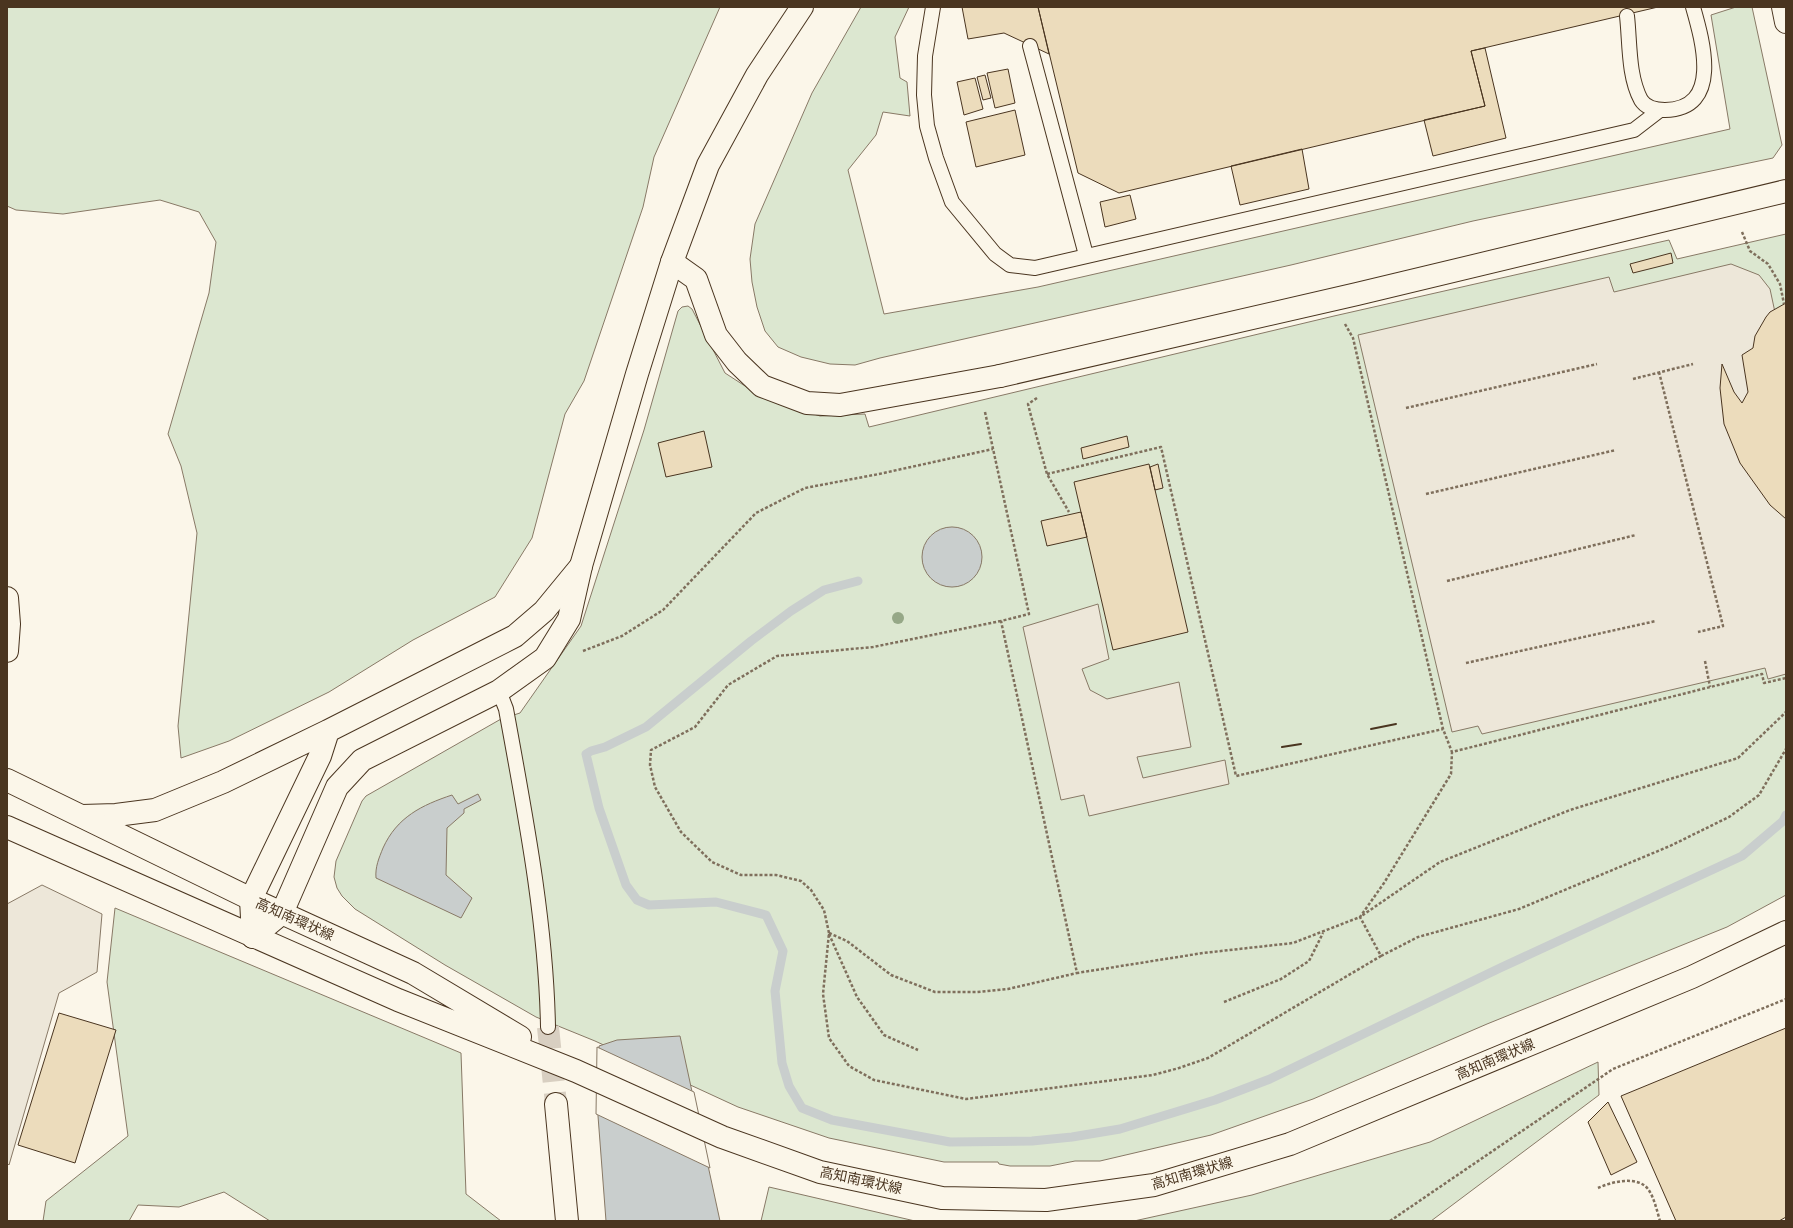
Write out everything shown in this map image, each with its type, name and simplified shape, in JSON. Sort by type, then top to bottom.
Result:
[{"type":"street","points":[[253,937],[282,913],[337,787],[362,760],[499,691],[545,658],[569,619],[581,566],[672,262],[708,165],[757,75],[802,7]]},
{"type":"street","points":[[1782,7],[1786,22]]},
{"type":"street","points":[[672,262],[696,279],[716,335],[737,362],[762,386],[807,403],[840,405],[1000,376],[1357,294],[1786,191]]},
{"type":"street","points":[[82,816],[116,815],[155,810],[223,782],[328,731],[515,636],[544,611],[581,566]]},
{"type":"street","points":[[7,598],[9,624],[7,651]]},
{"type":"street","points":[[253,937],[251,899],[320,756],[328,731]]},
{"type":"street","name":"高知南環状線","points":[[7,780],[251,899],[414,973],[576,1071]]},
{"type":"street","name":"高知南環状線","points":[[7,827],[42,841],[253,937],[398,1000],[576,1071],[722,1137],[820,1172],[942,1198],[1046,1200],[1154,1185],[1290,1144],[1692,977],[1786,932]]},
{"type":"street","points":[[556,1104],[567,1221]]},
{"type":"lane","points":[[933,7],[930,16],[925,56],[924,95],[927,126],[936,158],[952,202],[995,254],[1010,265],[1035,268],[1086,255],[1634,130],[1660,110]]},
{"type":"lane","points":[[1627,16],[1633,72],[1642,101],[1650,108],[1671,110],[1691,103],[1703,86],[1704,60],[1701,36],[1693,7]]},
{"type":"lane","points":[[1030,46],[1086,255]]},
{"type":"lane","points":[[499,691],[506,709],[530,839],[547,988],[548,1027]]},
{"type":"path","points":[[1742,232],[1750,251],[1768,264],[1780,284],[1784,304]]},
{"type":"path","points":[[1339,325],[1344,323],[1352,338],[1443,729],[1452,752],[1451,774],[1384,883],[1360,917]]},
{"type":"path","points":[[1406,408],[1597,364]]},
{"type":"path","points":[[1633,379],[1693,364]]},
{"type":"path","points":[[1659,372],[1723,626],[1698,632]]},
{"type":"path","points":[[1043,396],[1035,398],[1028,404],[1047,474],[1069,512]]},
{"type":"path","points":[[918,1050],[884,1035],[857,997],[829,933],[824,910],[810,890],[801,881],[776,875],[741,875],[712,862],[681,832],[655,787],[650,765],[651,750],[695,726],[728,685],[777,656],[873,647],[1029,614],[985,412]]},
{"type":"path","points":[[1047,474],[1161,447],[1236,776]]},
{"type":"path","points":[[581,652],[622,636],[663,610],[756,513],[805,488],[879,474],[993,449]]},
{"type":"path","points":[[1426,494],[1616,450]]},
{"type":"path","points":[[1447,581],[1636,535]]},
{"type":"path","points":[[1000,621],[1077,974]]},
{"type":"path","points":[[1466,663],[1656,621]]},
{"type":"path","points":[[1704,661],[1710,687]]},
{"type":"path","points":[[1452,752],[1762,674],[1764,683],[1786,678]]},
{"type":"path","points":[[829,933],[847,941],[891,975],[935,992],[977,992],[1008,989],[1077,974],[1203,953],[1293,943],[1360,917],[1440,862],[1570,810],[1738,758],[1786,712]]},
{"type":"path","points":[[1231,777],[1443,729]]},
{"type":"path","points":[[829,933],[823,994],[829,1038],[848,1066],[874,1080],[966,1098],[1153,1075],[1208,1058],[1382,956],[1418,937],[1519,909],[1670,846],[1730,817],[1759,796],[1786,749]]},
{"type":"path","points":[[1360,917],[1382,956]]},
{"type":"path","points":[[1224,1002],[1281,979],[1309,961],[1324,932]]},
{"type":"path","points":[[1390,1221],[1613,1070],[1786,999]]},
{"type":"path","points":[[1598,1188],[1609,1183],[1635,1181],[1642,1183],[1648,1189],[1660,1221]]},
{"type":"green space","points":[[7,7],[720,7],[654,157],[643,207],[584,381],[565,414],[532,538],[495,597],[413,640],[329,692],[229,741],[181,758],[178,726],[197,533],[181,466],[168,434],[209,293],[216,242],[199,212],[160,200],[63,214],[16,210],[7,206]]},
{"type":"green space","points":[[861,7],[909,7],[895,37],[900,78],[907,82],[910,116],[883,112],[876,135],[848,170],[884,314],[1038,287],[1730,129],[1711,15],[1736,7],[1752,7],[1782,145],[1773,158],[1473,221],[1291,265],[880,358],[855,365],[830,364],[801,357],[778,347],[765,331],[757,307],[752,282],[750,259],[755,224],[812,93]]},
{"type":"green space","points":[[1786,234],[1786,895],[1727,927],[1487,1024],[1313,1099],[1211,1135],[1100,1161],[1075,1161],[1050,1166],[1010,1166],[999,1164],[998,1162],[944,1162],[829,1138],[738,1107],[595,1041],[536,1017],[445,965],[355,909],[342,896],[337,888],[334,877],[336,861],[362,801],[366,796],[501,719],[520,713],[581,626],[644,430],[678,311],[682,307],[688,306],[692,309],[725,373],[762,397],[820,416],[865,414],[869,427],[1334,316],[1669,240],[1677,259]]},
{"type":"green space","points":[[115,908],[461,1053],[466,1194],[501,1221],[270,1221],[224,1192],[179,1207],[138,1205],[129,1221],[43,1221],[46,1201],[128,1136],[107,982]]},
{"type":"green space","points":[[1598,1062],[1599,1095],[1431,1221],[1134,1221],[1252,1195],[1430,1142]]},
{"type":"green space","points":[[769,1187],[915,1221],[761,1221]]},
{"type":"shaded area","points":[[1731,264],[1759,275],[1770,289],[1776,317],[1786,499],[1786,674],[1768,679],[1765,668],[1482,734],[1478,726],[1452,732],[1358,335],[1609,277],[1614,292]]},
{"type":"shaded area","points":[[952,527],[968,532],[973,536],[977,541],[982,557],[977,573],[973,578],[968,582],[952,587],[936,582],[931,578],[927,573],[922,557],[927,541],[931,536],[936,532]]},
{"type":"shaded area","points":[[1098,604],[1109,659],[1082,669],[1090,690],[1107,699],[1179,682],[1191,747],[1137,757],[1143,778],[1225,760],[1229,784],[1089,816],[1084,795],[1061,800],[1023,627]]},
{"type":"shaded area","points":[[478,794],[481,800],[464,809],[464,813],[447,828],[446,875],[472,898],[461,918],[376,878],[377,866],[383,848],[395,828],[403,820],[421,808],[452,795],[458,804]]},
{"type":"shaded area","points":[[42,885],[102,914],[97,972],[59,993],[9,1165],[7,1163],[7,904]]},
{"type":"shaded area","points":[[680,1036],[720,1221],[606,1221],[598,1116],[599,1046],[617,1040]]},
{"type":"pier","points":[[597,1047],[694,1092],[710,1168],[596,1114]]},
{"type":"building","points":[[962,7],[1038,7],[1049,54],[1004,33],[968,39]]},
{"type":"building","points":[[1038,7],[1658,7],[1471,51],[1485,106],[1119,193],[1078,173]]},
{"type":"building","points":[[1485,48],[1506,138],[1433,156],[1424,120],[1485,106],[1471,51]]},
{"type":"building","points":[[1008,69],[1015,103],[995,108],[987,73]]},
{"type":"building","points":[[985,75],[991,98],[983,100],[977,77]]},
{"type":"building","points":[[975,78],[983,109],[964,115],[957,82]]},
{"type":"building","points":[[1015,110],[1025,155],[976,167],[966,122]]},
{"type":"building","points":[[1302,149],[1309,189],[1240,205],[1231,166]]},
{"type":"building","points":[[1130,195],[1136,219],[1105,227],[1100,202]]},
{"type":"building","points":[[1671,253],[1673,263],[1633,273],[1630,264]]},
{"type":"building","points":[[1786,303],[1786,519],[1770,505],[1740,463],[1724,424],[1720,388],[1722,364],[1734,392],[1742,403],[1748,392],[1742,355],[1753,348],[1755,336],[1770,312]]},
{"type":"building","points":[[704,431],[712,467],[666,477],[658,443]]},
{"type":"building","points":[[1127,436],[1129,447],[1083,459],[1081,448]]},
{"type":"building","points":[[1149,464],[1188,632],[1113,650],[1074,482]]},
{"type":"building","points":[[1158,464],[1163,488],[1155,490],[1150,467]]},
{"type":"building","points":[[1081,512],[1087,537],[1047,546],[1041,521]]},
{"type":"building","points":[[59,1013],[116,1030],[75,1163],[18,1145]]},
{"type":"building","points":[[1786,1028],[1786,1217],[1779,1221],[1676,1221],[1621,1096]]},
{"type":"building","points":[[1608,1102],[1637,1162],[1611,1175],[1588,1122]]},
{"type":"waterway","points":[[858,581],[824,590],[791,611],[751,641],[646,727],[605,747],[586,754],[599,808],[626,885],[637,900],[649,905],[716,902],[766,915],[783,951],[775,991],[782,1063],[789,1086],[802,1108],[832,1120],[950,1142],[1032,1141],[1072,1137],[1120,1129],[1215,1100],[1270,1079],[1500,968],[1742,856],[1783,821],[1786,815]]},
{"type":"tunnel","points":[[548,1027],[556,1104]]},
{"type":"wall","points":[[1371,729],[1396,724]]},
{"type":"wall","points":[[1282,747],[1301,744]]}]
